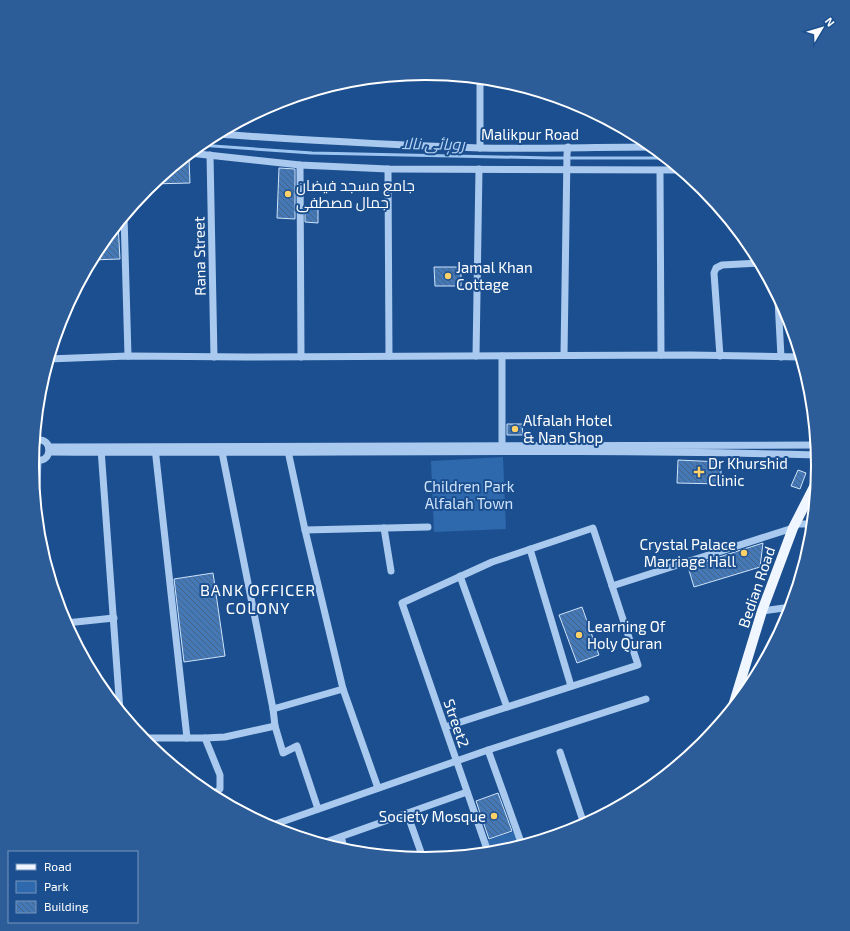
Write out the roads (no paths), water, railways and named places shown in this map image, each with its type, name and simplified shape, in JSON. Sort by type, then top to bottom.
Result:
[{"type":"main road","name":"Bedian Road","points":[[737,691],[762,611],[794,526],[810,494]]},
{"type":"street","points":[[480,84],[480,148]]},
{"type":"street","name":"Malikpur Road","points":[[226,135],[350,143],[480,148],[539,148],[568,150],[643,147]]},
{"type":"street","points":[[564,355],[568,150]]},
{"type":"street","points":[[198,154],[300,165],[388,169],[479,169],[567,166],[660,171],[674,170]]},
{"type":"street","name":"Rana Street","points":[[210,155],[214,357]]},
{"type":"street","points":[[300,165],[301,357]]},
{"type":"street","points":[[388,169],[389,356]]},
{"type":"street","points":[[476,356],[479,169]]},
{"type":"street","points":[[660,171],[661,355]]},
{"type":"street","points":[[124,224],[128,356]]},
{"type":"street","points":[[720,356],[714,273],[716,268],[722,265],[754,263]]},
{"type":"street","points":[[779,311],[781,357]]},
{"type":"street","points":[[54,359],[128,356],[301,357],[661,355],[795,357]]},
{"type":"street","points":[[502,356],[502,448]]},
{"type":"street","points":[[40,440],[43,440],[49,449]]},
{"type":"street","points":[[768,445],[768,454]]},
{"type":"street","points":[[221,449],[288,451],[810,445]]},
{"type":"street","points":[[49,449],[155,450],[502,448],[811,455]]},
{"type":"street","points":[[39,459],[45,458],[49,449]]},
{"type":"street","points":[[102,449],[119,700]]},
{"type":"street","points":[[221,449],[273,709],[275,726],[284,753],[297,746],[318,809]]},
{"type":"street","points":[[155,450],[186,738]]},
{"type":"street","points":[[288,451],[305,530],[344,689],[378,788]]},
{"type":"street","points":[[612,586],[794,526],[807,525]]},
{"type":"street","points":[[305,530],[428,527]]},
{"type":"street","points":[[384,528],[391,571]]},
{"type":"street","points":[[445,727],[638,665],[593,528],[492,562],[460,576],[507,707]]},
{"type":"street","points":[[530,549],[572,686]]},
{"type":"street","name":"Street2","points":[[460,576],[402,603],[486,846]]},
{"type":"street","points":[[762,611],[784,608]]},
{"type":"street","points":[[72,622],[114,618]]},
{"type":"street","points":[[273,709],[344,689]]},
{"type":"street","points":[[279,823],[488,750],[646,699]]},
{"type":"street","points":[[152,738],[225,737],[275,726]]},
{"type":"street","points":[[205,738],[220,775],[220,789],[218,791]]},
{"type":"street","points":[[488,750],[520,839]]},
{"type":"street","points":[[560,752],[582,818]]},
{"type":"street","points":[[333,840],[467,792]]},
{"type":"street","points":[[407,813],[421,852]]},
{"type":"street","points":[[341,837],[343,842]]},
{"type":"waterway","name":"روہائی نالا","points":[[210,146],[312,153],[550,158],[658,158]]},
{"type":"place","name":"جامع مسجد فیضان جمال مصطفی","points":[[288,194]]},
{"type":"place","name":"Jamal Khan Cottage","points":[[448,276]]},
{"type":"place","name":"Alfalah Hotel & Nan Shop","points":[[515,429]]},
{"type":"place","name":"Dr Khurshid Clinic","points":[[699,472]]},
{"type":"place","name":"Crystal Palace Marriage Hall","points":[[744,553]]},
{"type":"place","name":"Learning Of Holy Quran","points":[[579,635]]},
{"type":"place","name":"Society Mosque","points":[[494,816]]},
{"type":"district","name":"BANK OFFICER COLONY","points":[[258,598]]},
{"type":"park label","name":"Children Park Alfalah Town","points":[[469,494]]}]
